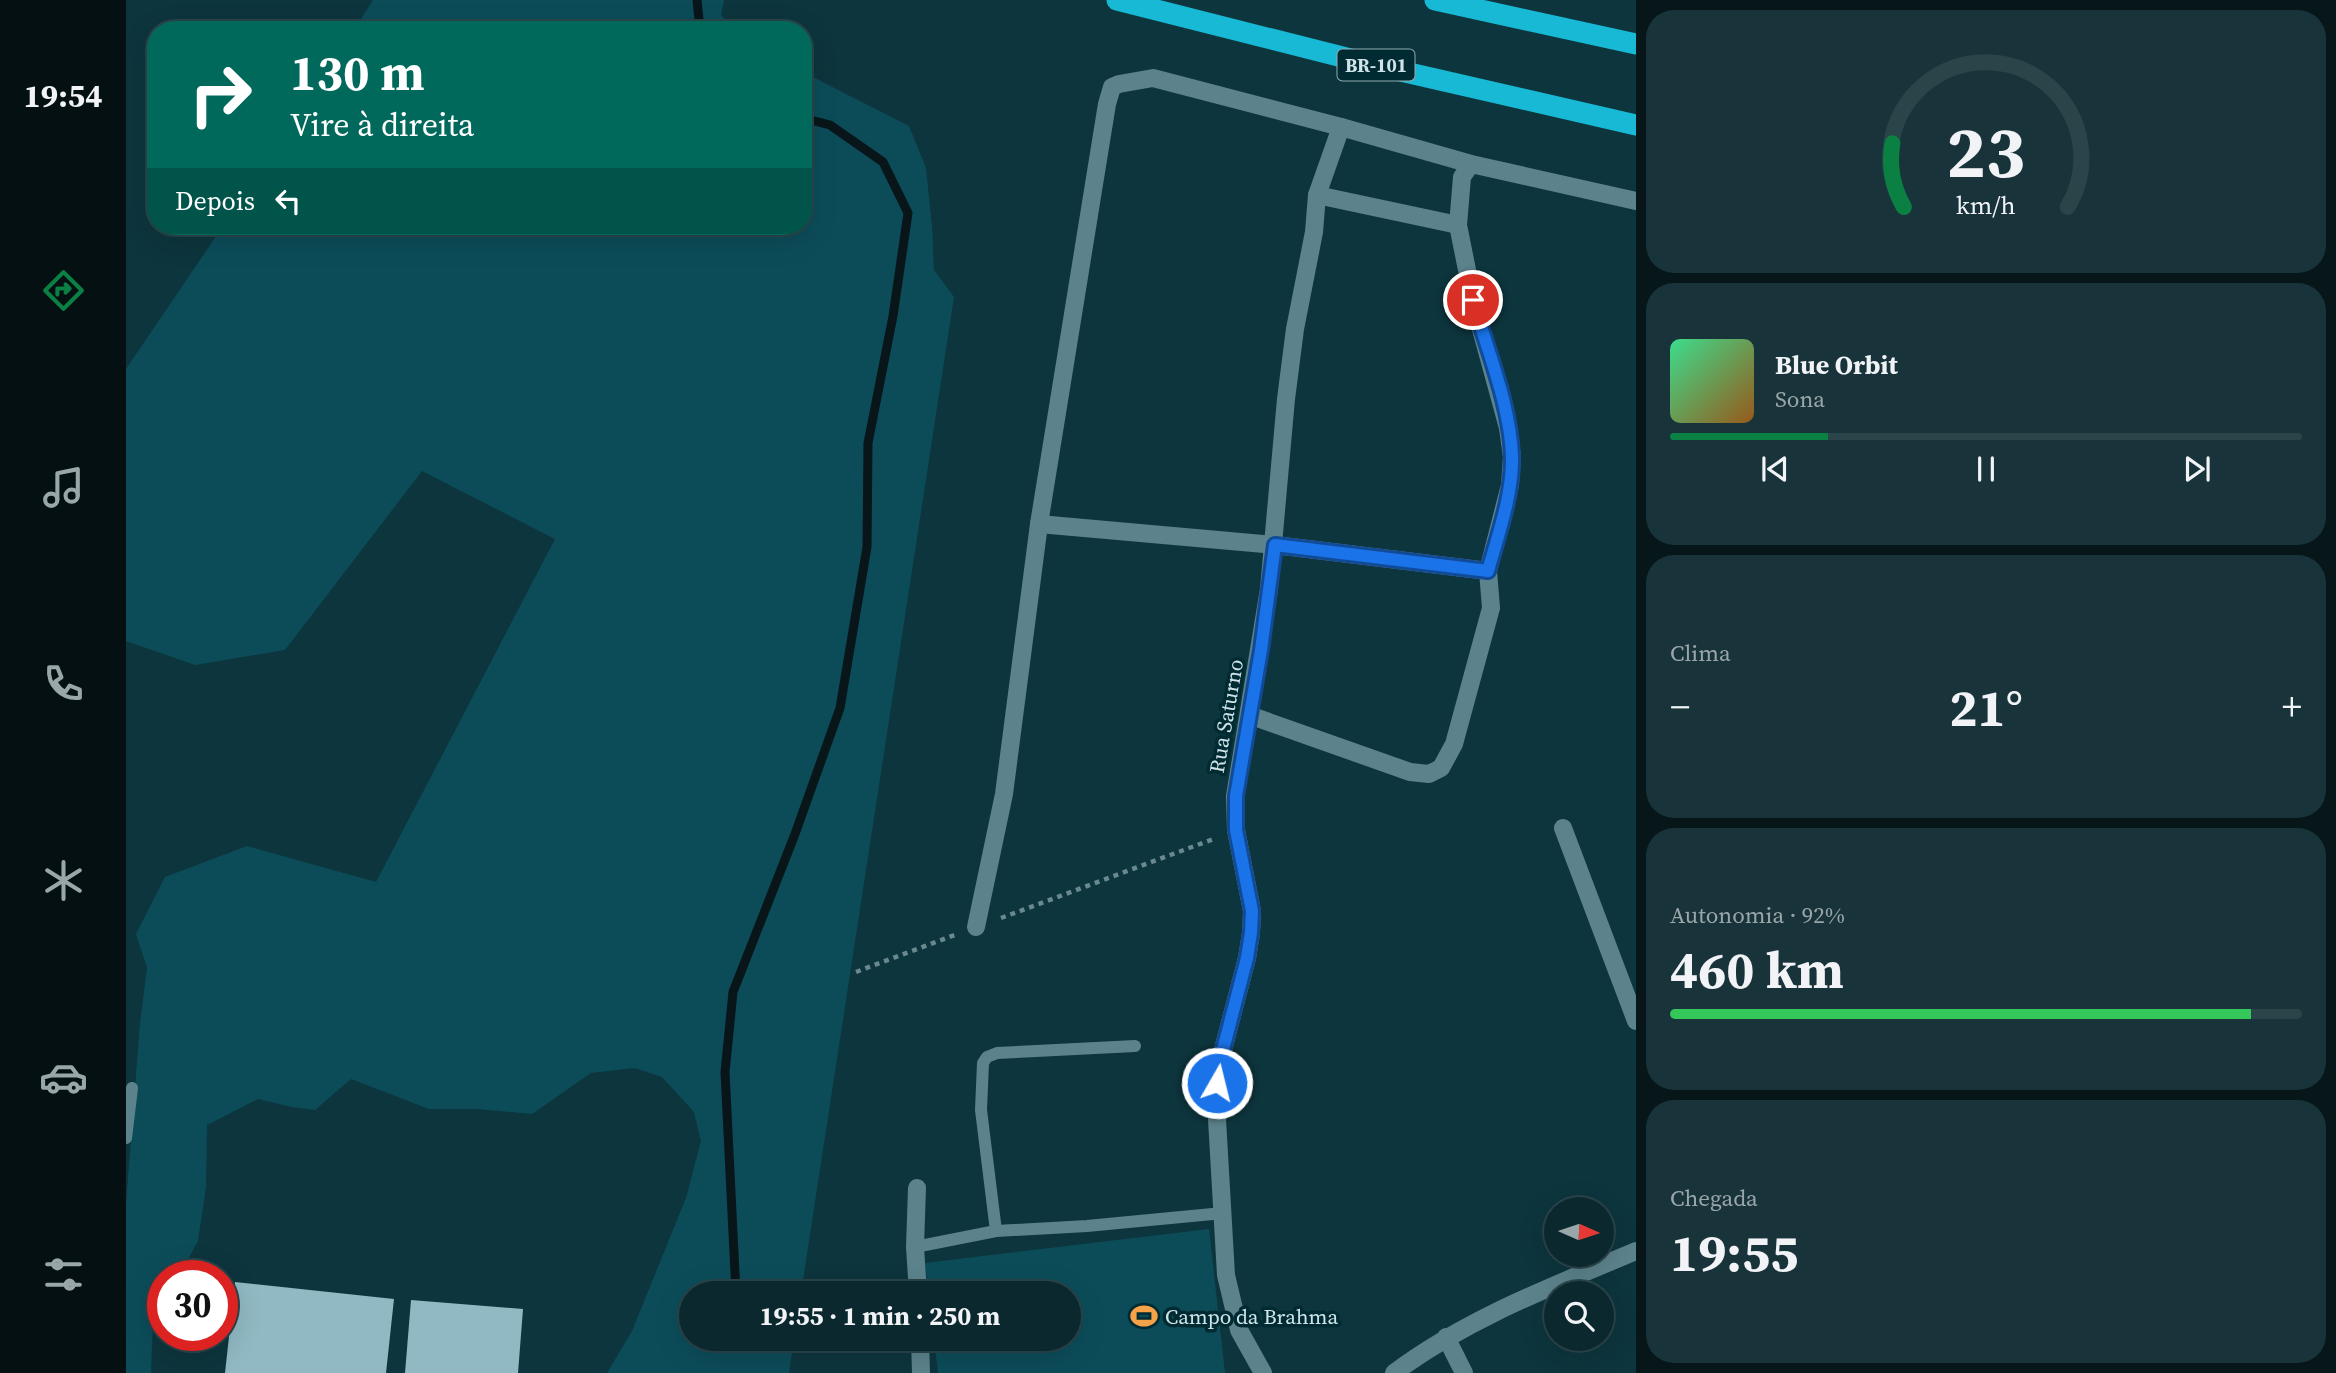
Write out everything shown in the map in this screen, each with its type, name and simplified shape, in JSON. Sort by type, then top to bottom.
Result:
[{"type":"highway","name":"BR-101","points":[[1117,0],[1384,67],[1636,125]]},
{"type":"highway","points":[[1435,0],[1636,44]]},
{"type":"street","points":[[976,927],[1004,794],[1039,524],[1112,88],[1118,84],[1153,78],[1471,164],[1636,201]]},
{"type":"street","name":"Rua Saturno","points":[[1263,1373],[1239,1330],[1227,1275],[1216,1101],[1219,1065],[1251,933],[1252,911],[1236,830],[1236,796],[1275,545],[1286,399],[1306,265],[1314,232],[1317,195],[1341,127]]},
{"type":"street","points":[[1249,715],[1410,772],[1429,774],[1441,768],[1454,744],[1491,608],[1488,571],[1510,485],[1512,457],[1508,428],[1473,300],[1458,225],[1462,177],[1471,164]]},
{"type":"street","points":[[1317,195],[1458,225]]},
{"type":"street","points":[[1039,524],[1275,545],[1488,571]]},
{"type":"street","points":[[1563,828],[1636,1021]]},
{"type":"street","points":[[917,1281],[915,1247],[918,1188]]},
{"type":"street","points":[[1394,1373],[1446,1337],[1555,1285],[1636,1251]]},
{"type":"street","points":[[1446,1337],[1464,1373]]},
{"type":"street","points":[[921,1351],[922,1373]]},
{"type":"lane","points":[[996,1231],[981,1110],[983,1063],[987,1056],[997,1053],[1135,1046]]},
{"type":"lane","points":[[126,1138],[132,1088]]},
{"type":"lane","points":[[915,1247],[996,1231],[1087,1226],[1223,1213]]},
{"type":"path","points":[[856,972],[1236,830]]},
{"type":"shaded area","points":[[373,0],[724,0],[721,15],[727,21],[360,21]]},
{"type":"shaded area","points":[[812,77],[909,126],[926,168],[934,270],[954,297],[803,1281],[679,1281],[679,1351],[792,1351],[789,1373],[607,1373],[632,1331],[686,1198],[701,1141],[694,1112],[662,1077],[635,1068],[591,1073],[532,1114],[477,1109],[429,1109],[351,1079],[315,1110],[258,1099],[207,1125],[206,1187],[198,1241],[188,1260],[147,1260],[147,1351],[152,1351],[151,1373],[126,1373],[126,1205],[140,1023],[147,968],[136,934],[165,877],[247,846],[376,882],[555,539],[422,471],[285,650],[195,665],[126,641],[126,369],[217,235],[812,235]]},
{"type":"shaded area","name":"Campo da Brahma","points":[[1209,1229],[1225,1373],[938,1373],[935,1351],[1081,1351],[1081,1281],[927,1281],[925,1263]]},
{"type":"building","points":[[238,1282],[394,1299],[386,1373],[225,1373],[227,1351],[238,1351]]},
{"type":"building","points":[[411,1300],[523,1309],[518,1373],[405,1373]]},
{"type":"waterway","points":[[697,0],[699,21]]},
{"type":"waterway","points":[[735,1281],[725,1072],[733,992],[795,834],[840,708],[867,547],[868,443],[893,316],[908,213],[883,162],[830,125],[812,120]]},
{"type":"place","name":"Campo da Brahma","points":[[1144,1316]]},
{"type":"route","points":[[1217,1083],[1251,933],[1252,911],[1236,830],[1236,796],[1261,650],[1275,545],[1488,571],[1510,485],[1512,457],[1498,386],[1473,300]]}]
